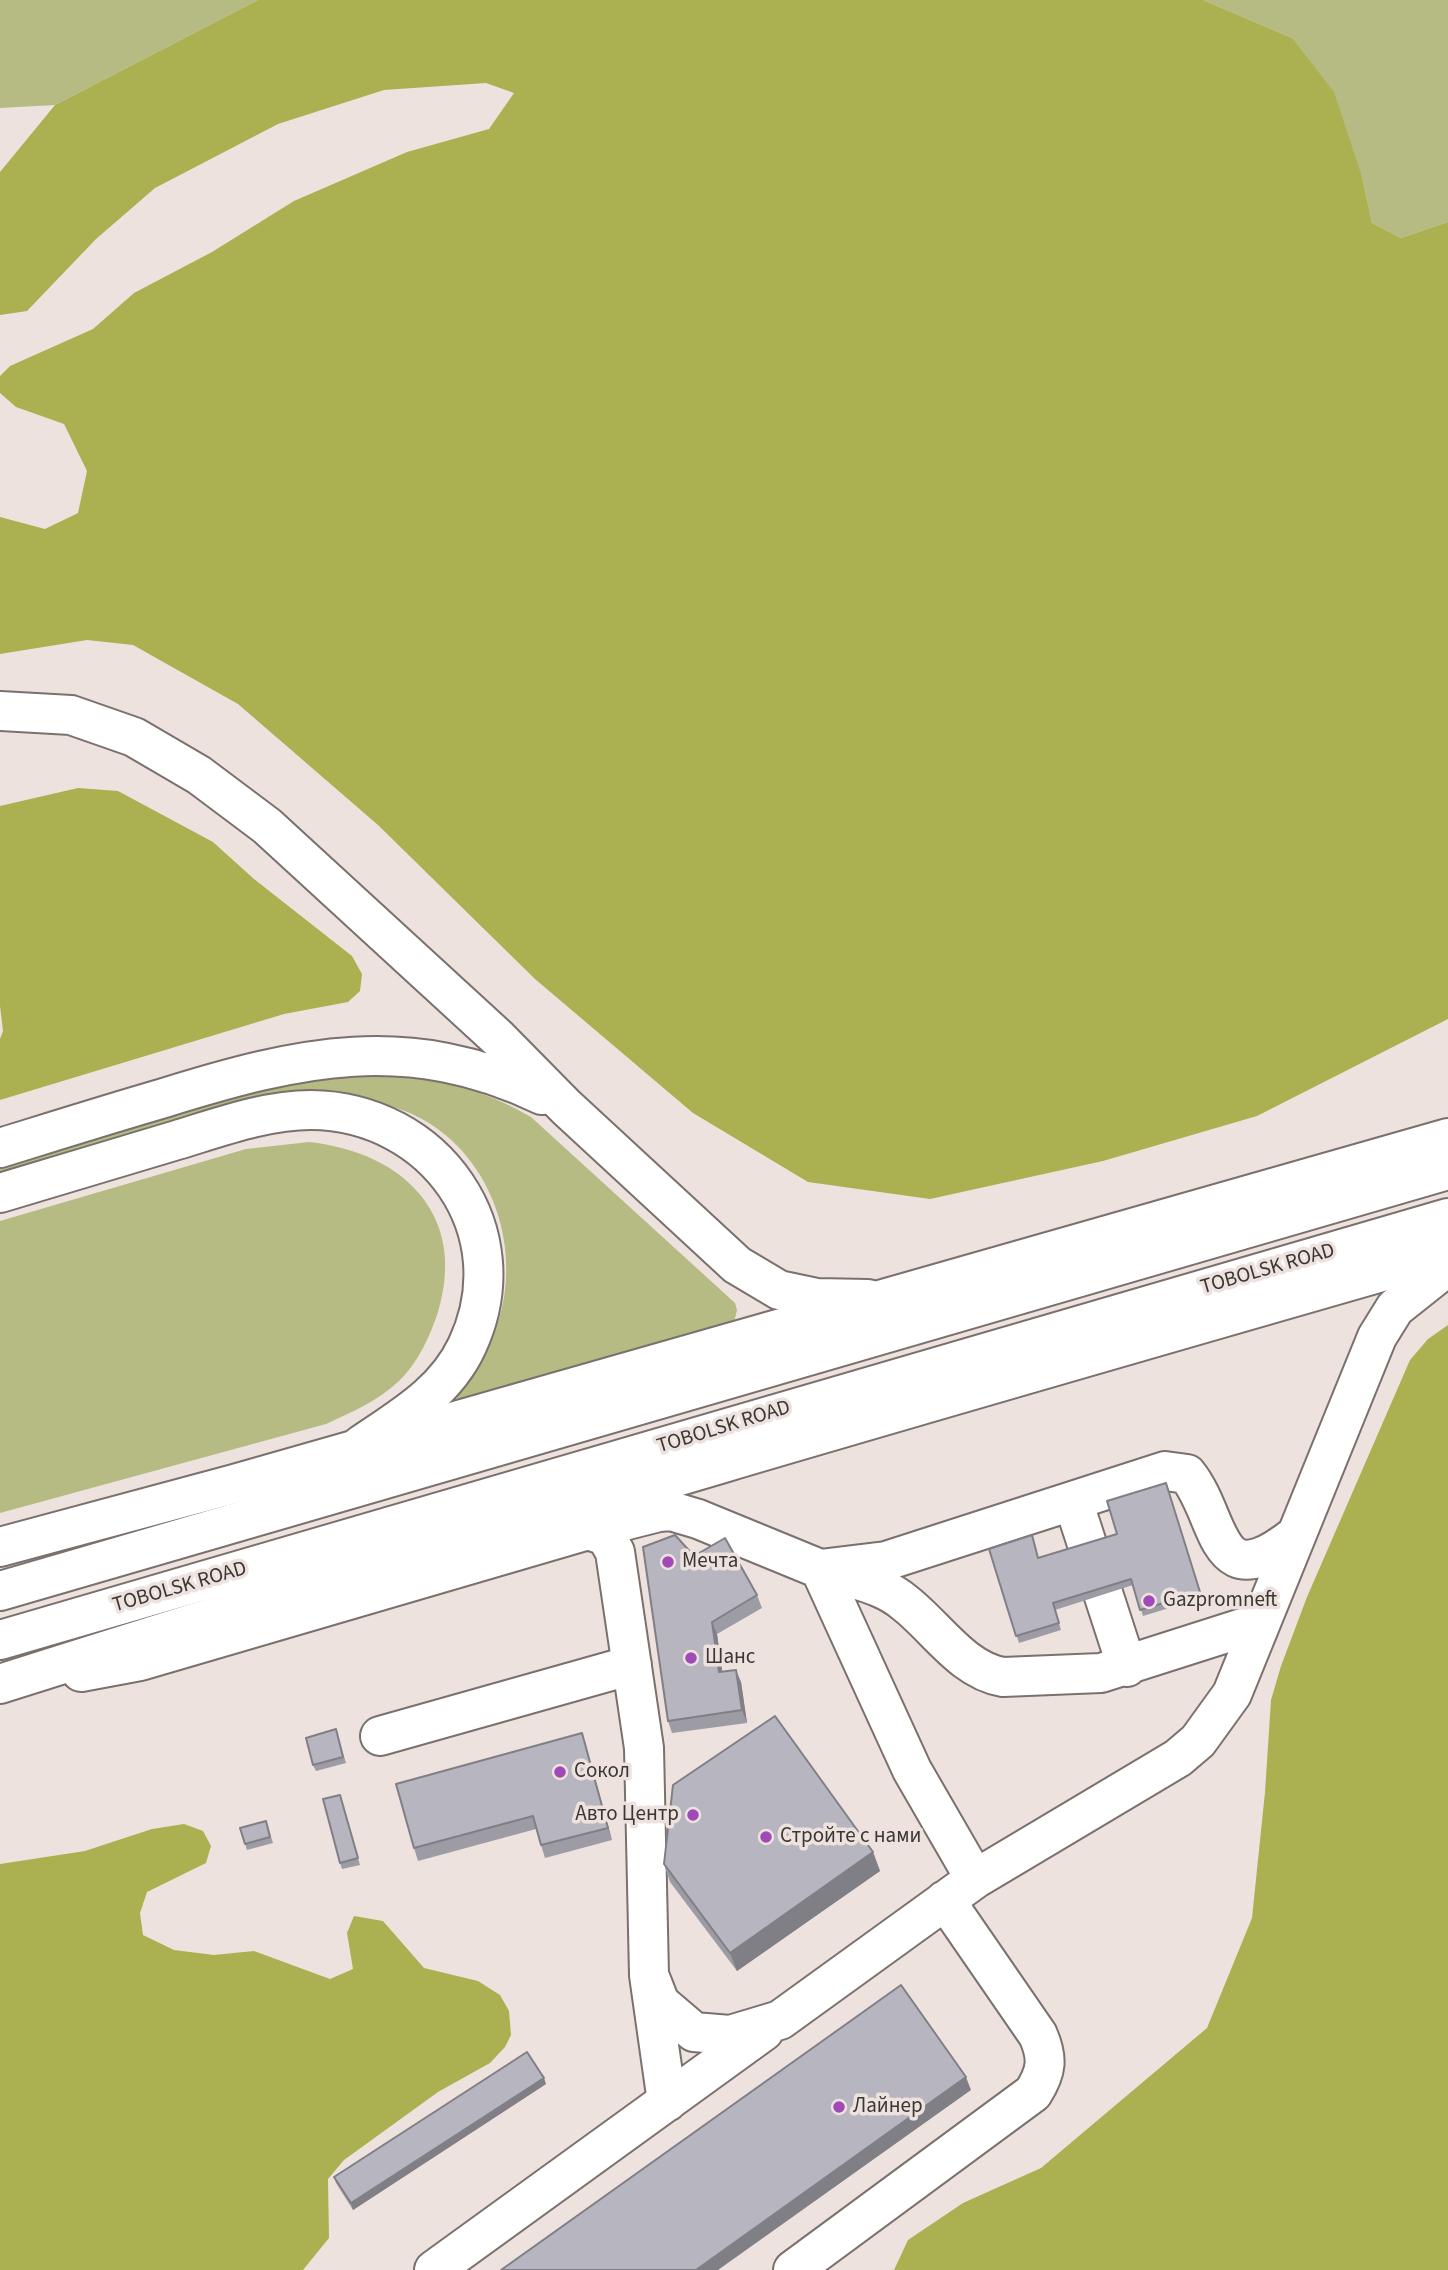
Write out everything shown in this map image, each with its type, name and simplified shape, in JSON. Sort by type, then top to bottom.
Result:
[{"type":"main road","points":[[0,711],[71,715],[134,737],[198,775],[267,826],[498,1038],[566,1107],[737,1265],[779,1290],[885,1316]]},
{"type":"main road","points":[[0,1148],[254,1070],[332,1057],[383,1055],[475,1069],[500,1075],[566,1107]]},
{"type":"main road","points":[[0,1193],[247,1119],[312,1110],[367,1119],[415,1142],[450,1174],[474,1215],[483,1251],[484,1286],[467,1346],[446,1380],[423,1403],[358,1447]]},
{"type":"main road","points":[[0,1591],[1448,1138]]},
{"type":"main road","points":[[0,1547],[234,1484],[358,1447],[885,1316],[1448,1170]]},
{"type":"main road","name":"TOBOLSK ROAD","points":[[0,1640],[1448,1218]]},
{"type":"main road","points":[[0,1685],[247,1605],[875,1418],[1448,1253]]},
{"type":"main road","points":[[434,2270],[960,1890],[1178,1758],[1198,1741],[1232,1694],[1386,1321],[1408,1296],[1448,1266]]},
{"type":"main road","points":[[820,1569],[886,1561],[1165,1471],[1188,1474],[1199,1488],[1219,1542],[1230,1554],[1244,1558],[1266,1554],[1296,1535]]},
{"type":"main road","points":[[0,1578],[234,1484]]},
{"type":"main road","points":[[1073,1501],[1127,1667]]},
{"type":"main road","points":[[0,1685],[140,1661],[648,1513],[671,1511],[698,1519],[820,1569],[880,1587],[904,1602],[971,1664],[988,1674],[1003,1677],[1101,1673],[1127,1667],[1261,1622]]},
{"type":"main road","points":[[588,1530],[606,1536],[615,1552],[632,1665],[647,1781],[649,1975],[667,2102]]},
{"type":"main road","points":[[793,2270],[1033,2093],[1045,2074],[1046,2053],[960,1890],[912,1770],[820,1569]]},
{"type":"main road","points":[[380,1736],[632,1665]]},
{"type":"main road","points":[[649,1975],[660,2003],[694,2032],[730,2035],[780,2020]]},
{"type":"green space","points":[[0,0],[258,0],[55,105],[0,108]]},
{"type":"green space","points":[[258,0],[1203,0],[1292,38],[1334,92],[1362,177],[1372,223],[1401,238],[1448,222],[1448,1019],[1257,1116],[1103,1161],[930,1199],[808,1182],[693,1113],[535,979],[378,825],[238,704],[133,645],[87,640],[0,654],[0,517],[45,529],[78,513],[87,471],[64,424],[16,407],[0,393],[0,376],[10,366],[93,329],[134,293],[212,252],[294,201],[407,152],[489,129],[514,93],[486,83],[384,90],[278,124],[155,188],[96,239],[27,311],[0,315],[0,172],[55,105]]},
{"type":"green space","points":[[1203,0],[1448,0],[1448,222],[1401,238],[1372,223],[1362,177],[1292,38]]},
{"type":"green space","points":[[78,788],[118,791],[213,842],[254,879],[352,956],[362,974],[360,991],[348,1002],[284,1014],[0,1100],[0,1039],[3,1031],[0,1006],[0,806]]},
{"type":"green space","points":[[364,1073],[451,1084],[490,1097],[531,1117],[735,1303],[737,1310],[734,1323],[457,1401],[463,1384],[491,1340],[503,1301],[506,1271],[504,1240],[496,1210],[484,1182],[467,1157],[446,1135],[409,1113],[366,1100],[332,1094],[0,1176],[0,1168],[180,1110],[271,1087]]},
{"type":"green space","points":[[309,1142],[342,1148],[373,1159],[399,1174],[420,1194],[435,1218],[444,1246],[445,1277],[438,1312],[431,1330],[418,1358],[406,1374],[374,1400],[326,1424],[0,1513],[0,1221],[246,1149]]},
{"type":"green space","points":[[1448,1325],[1448,2270],[894,2270],[908,2240],[963,2203],[1041,2168],[1207,2028],[1252,1918],[1271,1700],[1281,1666],[1307,1597],[1410,1360],[1428,1339]]},
{"type":"green space","points":[[184,1824],[203,1831],[211,1846],[206,1863],[147,1892],[140,1913],[143,1935],[174,1950],[214,1955],[254,1951],[330,1979],[353,1969],[347,1933],[354,1916],[383,1921],[424,1968],[478,1981],[500,1995],[509,2011],[511,2035],[505,2047],[490,2063],[438,2092],[344,2160],[328,2179],[329,2238],[303,2270],[0,2270],[0,1864],[85,1851],[152,1829]]},
{"type":"building","points":[[1166,1483],[1200,1592],[1140,1610],[1131,1579],[1053,1603],[1059,1623],[1016,1636],[989,1549],[1032,1535],[1038,1558],[1117,1534],[1107,1501]]},
{"type":"building","name":"Шанс","points":[[675,1535],[694,1556],[725,1538],[757,1595],[712,1622],[719,1672],[736,1670],[742,1710],[668,1721],[643,1547]]},
{"type":"building","name":"Стройте с нами","points":[[775,1716],[873,1852],[730,1953],[664,1864],[673,1785]]},
{"type":"building","points":[[336,1729],[343,1757],[313,1765],[306,1738]]},
{"type":"building","points":[[582,1733],[608,1828],[541,1845],[533,1816],[414,1848],[396,1784]]},
{"type":"building","points":[[340,1795],[358,1858],[340,1863],[323,1799]]},
{"type":"building","points":[[266,1821],[270,1837],[245,1844],[240,1828]]},
{"type":"building","points":[[901,1985],[966,2077],[696,2270],[501,2270]]},
{"type":"building","points":[[527,2052],[544,2078],[351,2203],[334,2177]]},
{"type":"place","name":"Мечта","points":[[668,1562]]},
{"type":"place","name":"Gazpromneft","points":[[1149,1601]]},
{"type":"place","name":"Шанс","points":[[691,1658]]},
{"type":"place","name":"Сокол","points":[[560,1772]]},
{"type":"place","name":"Авто Центр","points":[[693,1815]]},
{"type":"place","name":"Стройте с нами","points":[[766,1837]]},
{"type":"place","name":"Лайнер","points":[[839,2107]]}]
